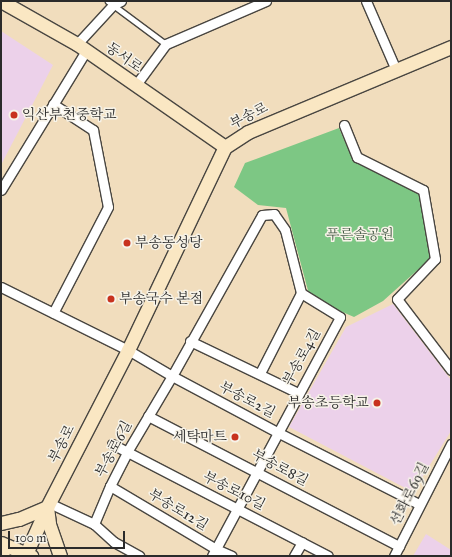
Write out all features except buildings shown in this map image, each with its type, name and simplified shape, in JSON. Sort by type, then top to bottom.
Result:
[{"type":"street","name":"동서로","points":[[1,1],[82,47],[135,86],[225,147]]},
{"type":"street","points":[[135,86],[166,44],[266,1]]},
{"type":"street","points":[[366,1],[396,70]]},
{"type":"street","points":[[1,190],[53,104],[82,47],[114,2]]},
{"type":"street","name":"부송로","points":[[27,555],[48,505],[128,350],[225,147],[248,132],[451,47]]},
{"type":"street","points":[[53,104],[93,130],[108,207],[53,313]]},
{"type":"street","points":[[344,125],[358,157],[423,190],[435,259],[397,298],[451,370]]},
{"type":"street","name":"부송로6길","points":[[94,524],[110,486],[127,452],[172,376],[190,341],[262,215],[274,214],[285,230],[302,293]]},
{"type":"street","points":[[1,287],[128,350]]},
{"type":"street","name":"부송로4길","points":[[214,552],[340,317],[302,293],[260,373]]},
{"type":"street","points":[[190,341],[260,373],[298,393]]},
{"type":"street","name":"부송로2길","points":[[128,350],[172,376],[277,432],[419,504]]},
{"type":"street","name":"부송로8길","points":[[148,416],[399,546]]},
{"type":"street","name":"부송로10길","points":[[112,444],[328,556]]},
{"type":"street","name":"선화로69길","points":[[394,556],[419,504],[451,444]]},
{"type":"street","name":"부송로12길","points":[[110,486],[214,552],[232,556]]},
{"type":"street","points":[[48,505],[48,524],[60,556]]},
{"type":"street","points":[[1,523],[19,519],[48,505],[94,524],[114,542],[139,556]]},
{"type":"street","points":[[294,556],[302,542]]},
{"type":"street","points":[[1,543],[27,555]]},
{"type":"lane","points":[[114,2],[166,44]]},
{"type":"shaded area","name":"익산부천중학교","points":[[1,31],[53,65],[1,165]]},
{"type":"shaded area","name":"부송초등학교","points":[[393,304],[451,380],[451,431],[413,492],[289,427],[346,327]]},
{"type":"shaded area","points":[[426,534],[451,550],[451,556],[413,556]]},
{"type":"green space","name":"푸른솔공원","points":[[339,128],[353,160],[420,193],[431,258],[383,301],[354,317],[310,298],[286,208],[258,205],[234,187],[245,163]]},
{"type":"place","name":"익산부천중학교","points":[[14,115]]},
{"type":"place","name":"부송동성당","points":[[127,243]]},
{"type":"place","name":"부송국수 본점","points":[[111,299]]},
{"type":"place","name":"부송초등학교","points":[[377,403]]},
{"type":"place","name":"세탁마트","points":[[235,437]]}]
